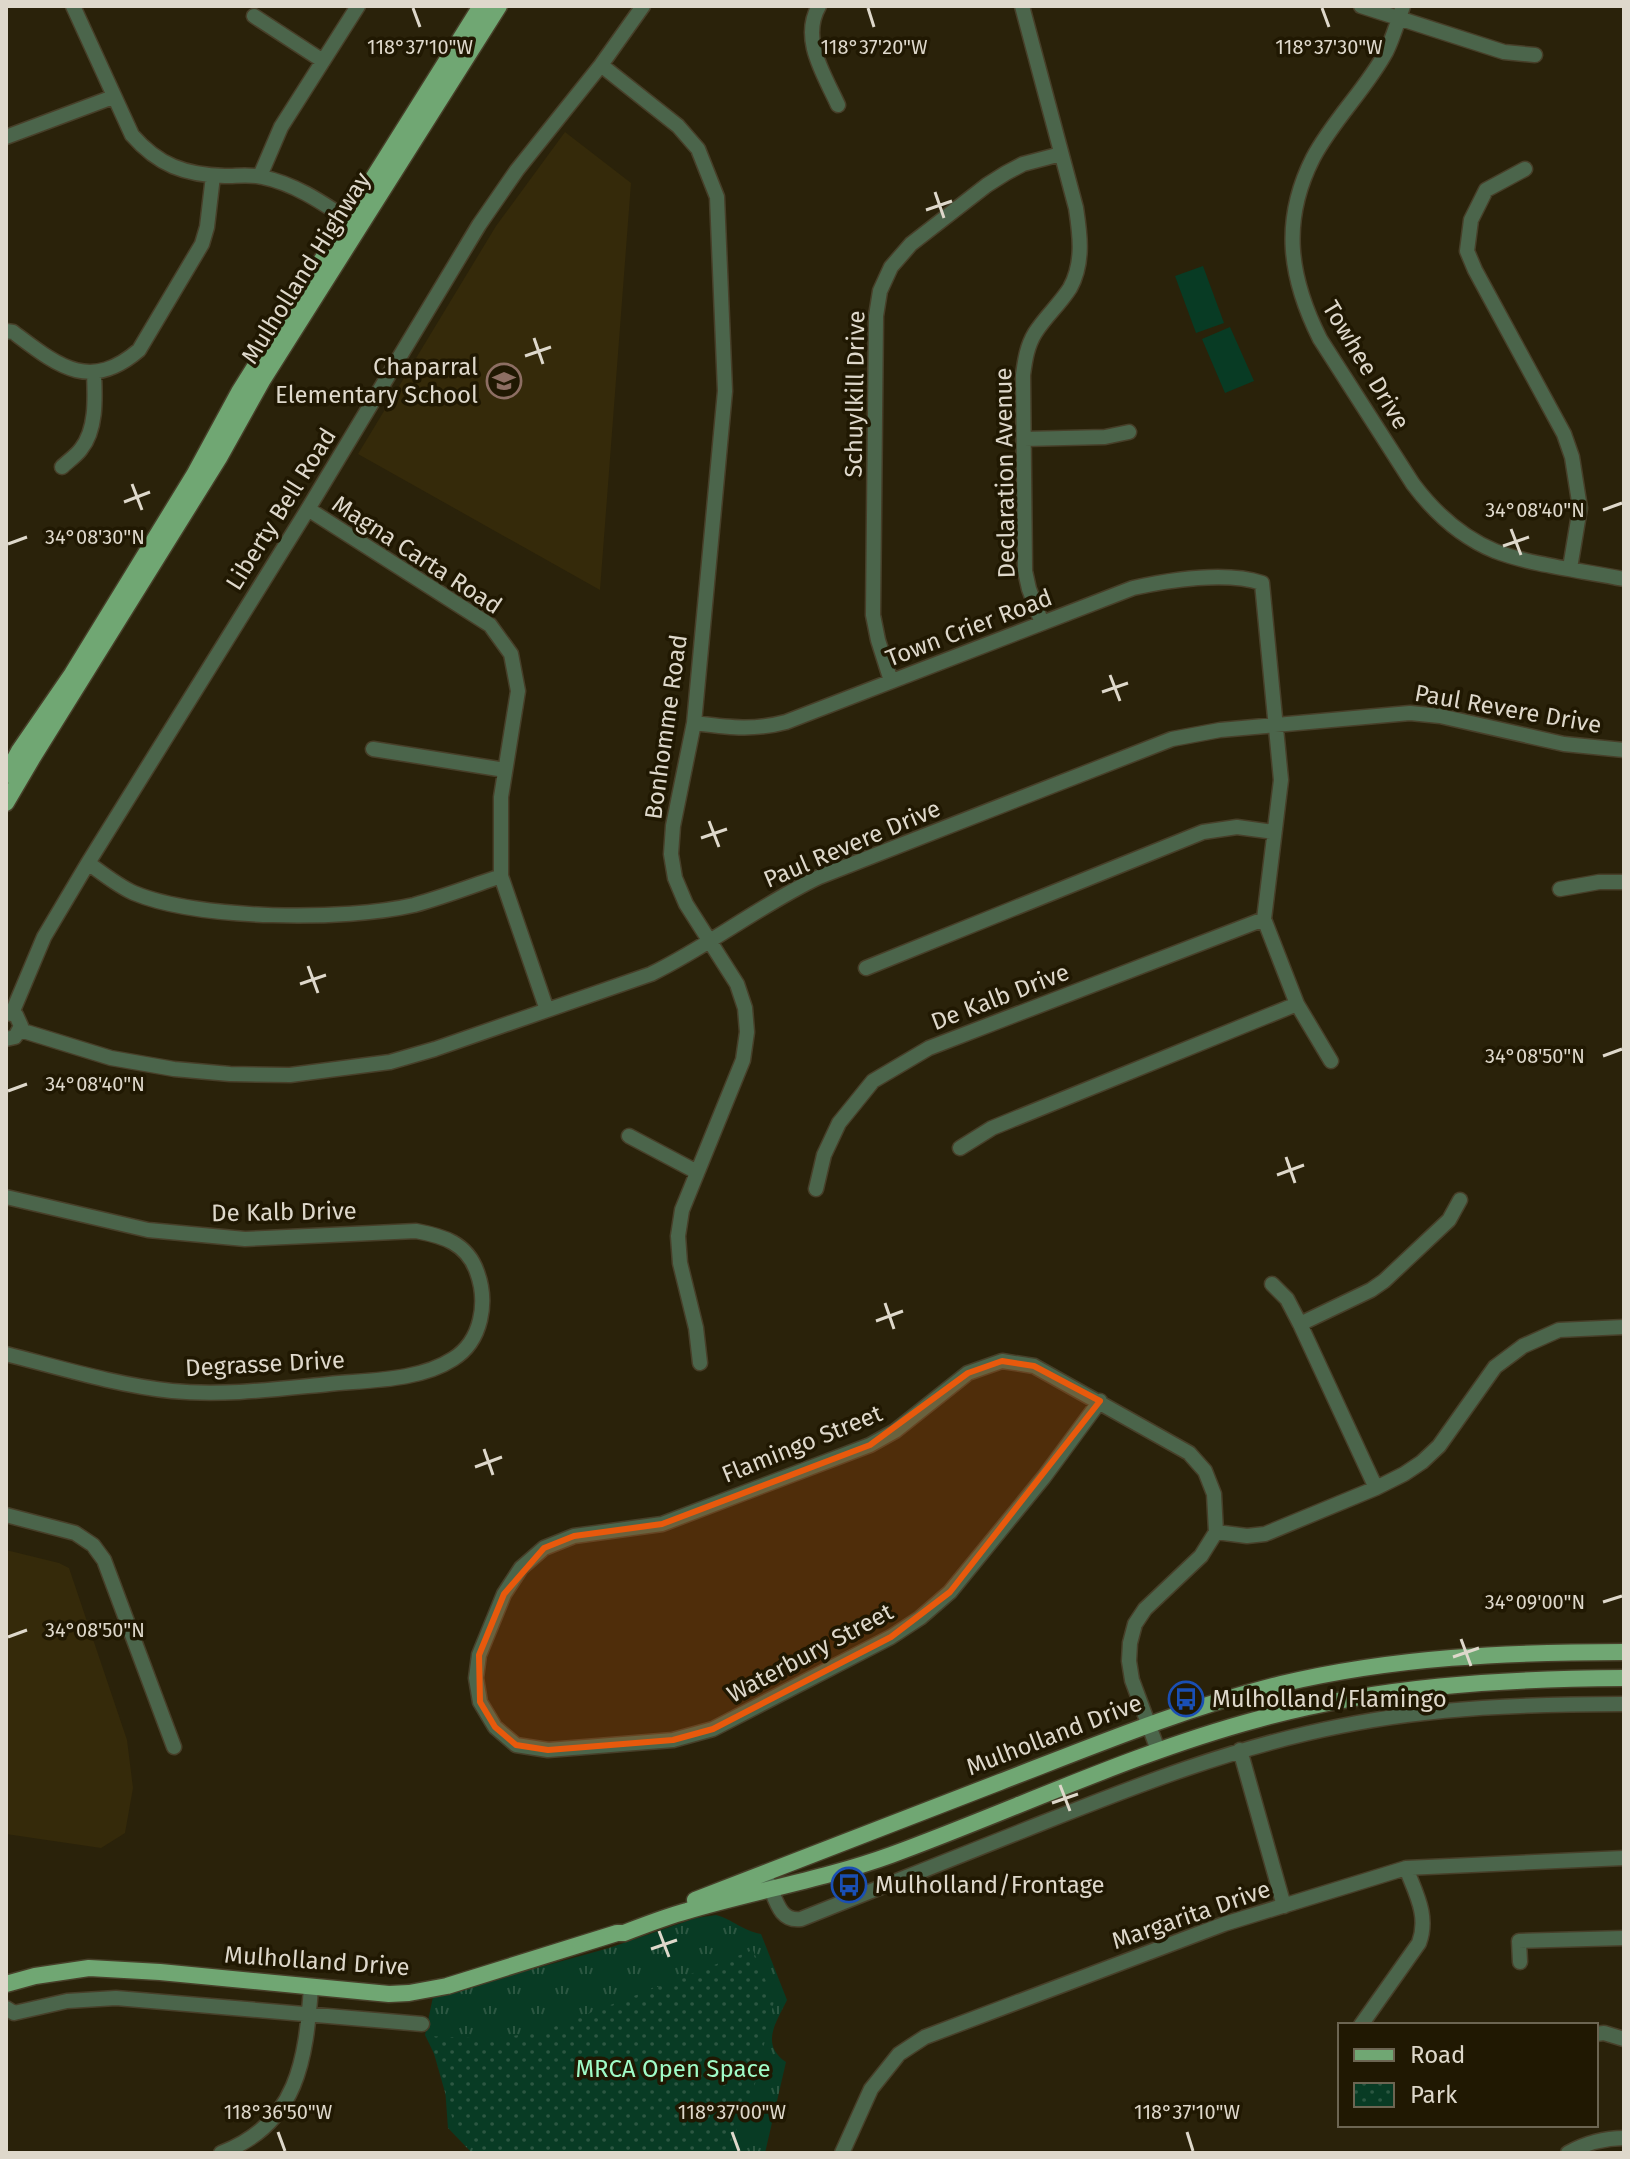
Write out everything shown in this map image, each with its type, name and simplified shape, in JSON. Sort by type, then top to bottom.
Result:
[{"type":"main road","name":"Mulholland Highway","points":[[6,803],[210,471],[481,6]]},
{"type":"main road","name":"Mulholland Highway","points":[[6,775],[194,475],[239,392],[499,6]]},
{"type":"main road","name":"Mulholland Drive","points":[[6,1984],[89,1968],[389,1994],[429,1990],[617,1933],[622,1928],[768,1882],[1148,1724],[1219,1701],[1283,1684],[1400,1662],[1493,1654],[1624,1652]]},
{"type":"main road","name":"Mulholland Drive","points":[[768,1882],[891,1855],[1158,1750],[1260,1718],[1386,1692],[1479,1682],[1624,1678]]},
{"type":"street","points":[[73,6],[113,97],[132,135],[144,150],[170,167],[213,176],[260,176],[295,188],[354,223]]},
{"type":"street","points":[[260,176],[281,127],[358,6]]},
{"type":"street","name":"Liberty Bell Road","points":[[9,1013],[44,937],[88,863],[308,509],[479,225],[517,170],[601,65],[643,6]]},
{"type":"street","points":[[819,6],[811,29],[813,49],[838,105]]},
{"type":"street","name":"Declaration Avenue","points":[[1022,6],[1076,208],[1081,240],[1078,266],[1071,287],[1035,333],[1026,353],[1023,375],[1025,571],[1042,623]]},
{"type":"street","points":[[1361,6],[1401,12],[1504,52],[1535,55]]},
{"type":"street","name":"Towhee Drive","points":[[1401,12],[1387,51],[1314,155],[1300,188],[1292,236],[1293,259],[1308,314],[1320,339],[1426,501],[1447,522],[1495,551],[1624,579]]},
{"type":"street","points":[[254,16],[323,61]]},
{"type":"street","name":"Bonhomme Road","points":[[601,65],[678,126],[698,149],[717,197],[725,391],[694,723],[673,826],[671,854],[675,878],[686,904],[737,984],[745,1008],[747,1032],[743,1060],[682,1210],[678,1236],[680,1263],[696,1328],[700,1363]]},
{"type":"street","points":[[6,137],[113,97]]},
{"type":"street","name":"Schuylkill Drive","points":[[891,681],[873,615],[876,316],[880,291],[891,267],[911,244],[987,185],[1023,164],[1061,154]]},
{"type":"street","points":[[1525,169],[1486,190],[1471,220],[1467,251],[1564,434],[1572,457],[1580,508],[1570,568]]},
{"type":"street","points":[[6,331],[13,332],[70,370],[94,373],[128,360],[139,350],[202,244],[213,176]]},
{"type":"street","points":[[62,467],[83,447],[91,426],[95,401],[94,373]]},
{"type":"street","points":[[1024,439],[1105,437],[1129,432]]},
{"type":"street","name":"Magna Carta Road","points":[[308,509],[490,625],[511,654],[518,691],[501,797],[501,876],[547,1010]]},
{"type":"street","name":"Town Crier Road","points":[[694,723],[749,729],[786,722],[1133,588],[1166,580],[1203,577],[1262,583],[1277,725]]},
{"type":"street","name":"Paul Revere Drive","points":[[20,1030],[111,1058],[174,1069],[230,1074],[290,1075],[390,1062],[651,974],[784,894],[819,877],[1172,739],[1220,730],[1410,713],[1440,716],[1564,744],[1624,750]]},
{"type":"street","points":[[1277,725],[1281,780],[1264,919],[1297,1004],[1331,1061]]},
{"type":"street","points":[[373,749],[505,770]]},
{"type":"street","points":[[866,968],[1203,832],[1237,827],[1274,832]]},
{"type":"street","points":[[88,863],[130,892],[162,903],[246,913],[314,915],[367,912],[411,905],[501,876]]},
{"type":"street","points":[[1560,889],[1599,882],[1624,882]]},
{"type":"street","name":"De Kalb Drive","points":[[816,1189],[824,1155],[839,1123],[873,1081],[929,1048],[1264,919]]},
{"type":"street","points":[[960,1148],[992,1128],[1297,1004]]},
{"type":"street","points":[[6,1039],[15,1037],[20,1030],[18,1018],[9,1013]]},
{"type":"street","points":[[629,1136],[697,1172]]},
{"type":"street","name":"De Kalb Drive","points":[[6,1197],[148,1230],[245,1239],[416,1231],[442,1236],[462,1248],[476,1270],[483,1296]]},
{"type":"street","points":[[1300,1324],[1384,1281],[1449,1220],[1460,1200]]},
{"type":"street","points":[[1272,1284],[1287,1299],[1300,1324],[1376,1488]]},
{"type":"street","name":"Degrasse Drive","points":[[6,1354],[108,1380],[172,1391],[236,1393],[399,1377],[433,1369],[455,1358],[473,1339],[483,1296]]},
{"type":"street","points":[[1158,1750],[1132,1680],[1129,1661],[1135,1624],[1145,1609],[1201,1556],[1216,1532],[1247,1536],[1265,1534],[1404,1474],[1439,1446],[1495,1367],[1523,1346],[1559,1330],[1624,1327]]},
{"type":"street","name":"Flamingo Street","points":[[495,1727],[480,1702],[476,1678],[479,1655],[504,1594],[521,1568],[544,1548],[574,1536],[662,1524],[870,1445],[895,1431],[968,1373],[1002,1361],[1034,1366],[1189,1453],[1205,1471],[1214,1494],[1216,1532]]},
{"type":"street","name":"Waterbury Street","points":[[495,1727],[516,1745],[548,1750],[673,1740],[713,1729],[891,1637],[920,1618],[950,1592],[1044,1477],[1100,1401]]},
{"type":"street","points":[[6,1515],[75,1533],[93,1545],[104,1560],[174,1747]]},
{"type":"street","points":[[768,1882],[782,1914],[801,1919],[1157,1777],[1240,1750],[1342,1726],[1449,1710],[1510,1705],[1624,1704]]},
{"type":"street","points":[[1240,1750],[1284,1906]]},
{"type":"street","name":"Margarita Drive","points":[[842,2153],[871,2089],[899,2054],[925,2037],[1224,1924],[1406,1868],[1624,1858]]},
{"type":"street","points":[[1362,2023],[1423,1933],[1424,1914],[1406,1868]]},
{"type":"street","points":[[1520,1962],[1519,1941],[1624,1938]]},
{"type":"street","points":[[221,2153],[261,2130],[285,2104],[299,2076],[305,2051],[311,1987]]},
{"type":"street","points":[[6,2008],[14,2013],[67,2001],[116,1998],[422,2024]]},
{"type":"street","points":[[1598,2034],[1624,2039]]},
{"type":"street","points":[[1568,2153],[1585,2144],[1624,2138]]},
{"type":"highlighted area","points":[[1002,1361],[1034,1366],[1100,1401],[950,1592],[891,1637],[713,1729],[673,1740],[548,1750],[516,1745],[495,1727],[480,1702],[479,1655],[504,1594],[544,1548],[574,1536],[662,1524],[870,1445],[968,1373]]},
{"type":"shaded area","points":[[565,132],[631,183],[600,590],[358,454],[496,226]]},
{"type":"shaded area","points":[[6,1550],[69,1568],[127,1740],[133,1788],[125,1833],[101,1848],[6,1834]]},
{"type":"green space","points":[[1203,266],[1224,323],[1196,333],[1175,276]]},
{"type":"green space","points":[[1230,327],[1254,381],[1225,393],[1202,339]]},
{"type":"green space","name":"MRCA Open Space","points":[[716,1915],[761,1934],[787,2000],[773,2033],[774,2048],[786,2062],[765,2153],[472,2153],[448,2128],[444,2074],[425,2035],[433,1997],[609,1948],[696,1918]]},
{"type":"green space","name":"MRCA Open Space","points":[[753,1950],[774,2001],[755,2084],[726,2153],[480,2153],[454,2124],[429,2036],[494,2039],[543,2031]]},
{"type":"place","name":"Chaparral Elementary School","points":[[504,381]]},
{"type":"place","name":"Mulholland/Flamingo","points":[[1186,1699]]},
{"type":"place","name":"Mulholland/Frontage","points":[[849,1885]]}]
